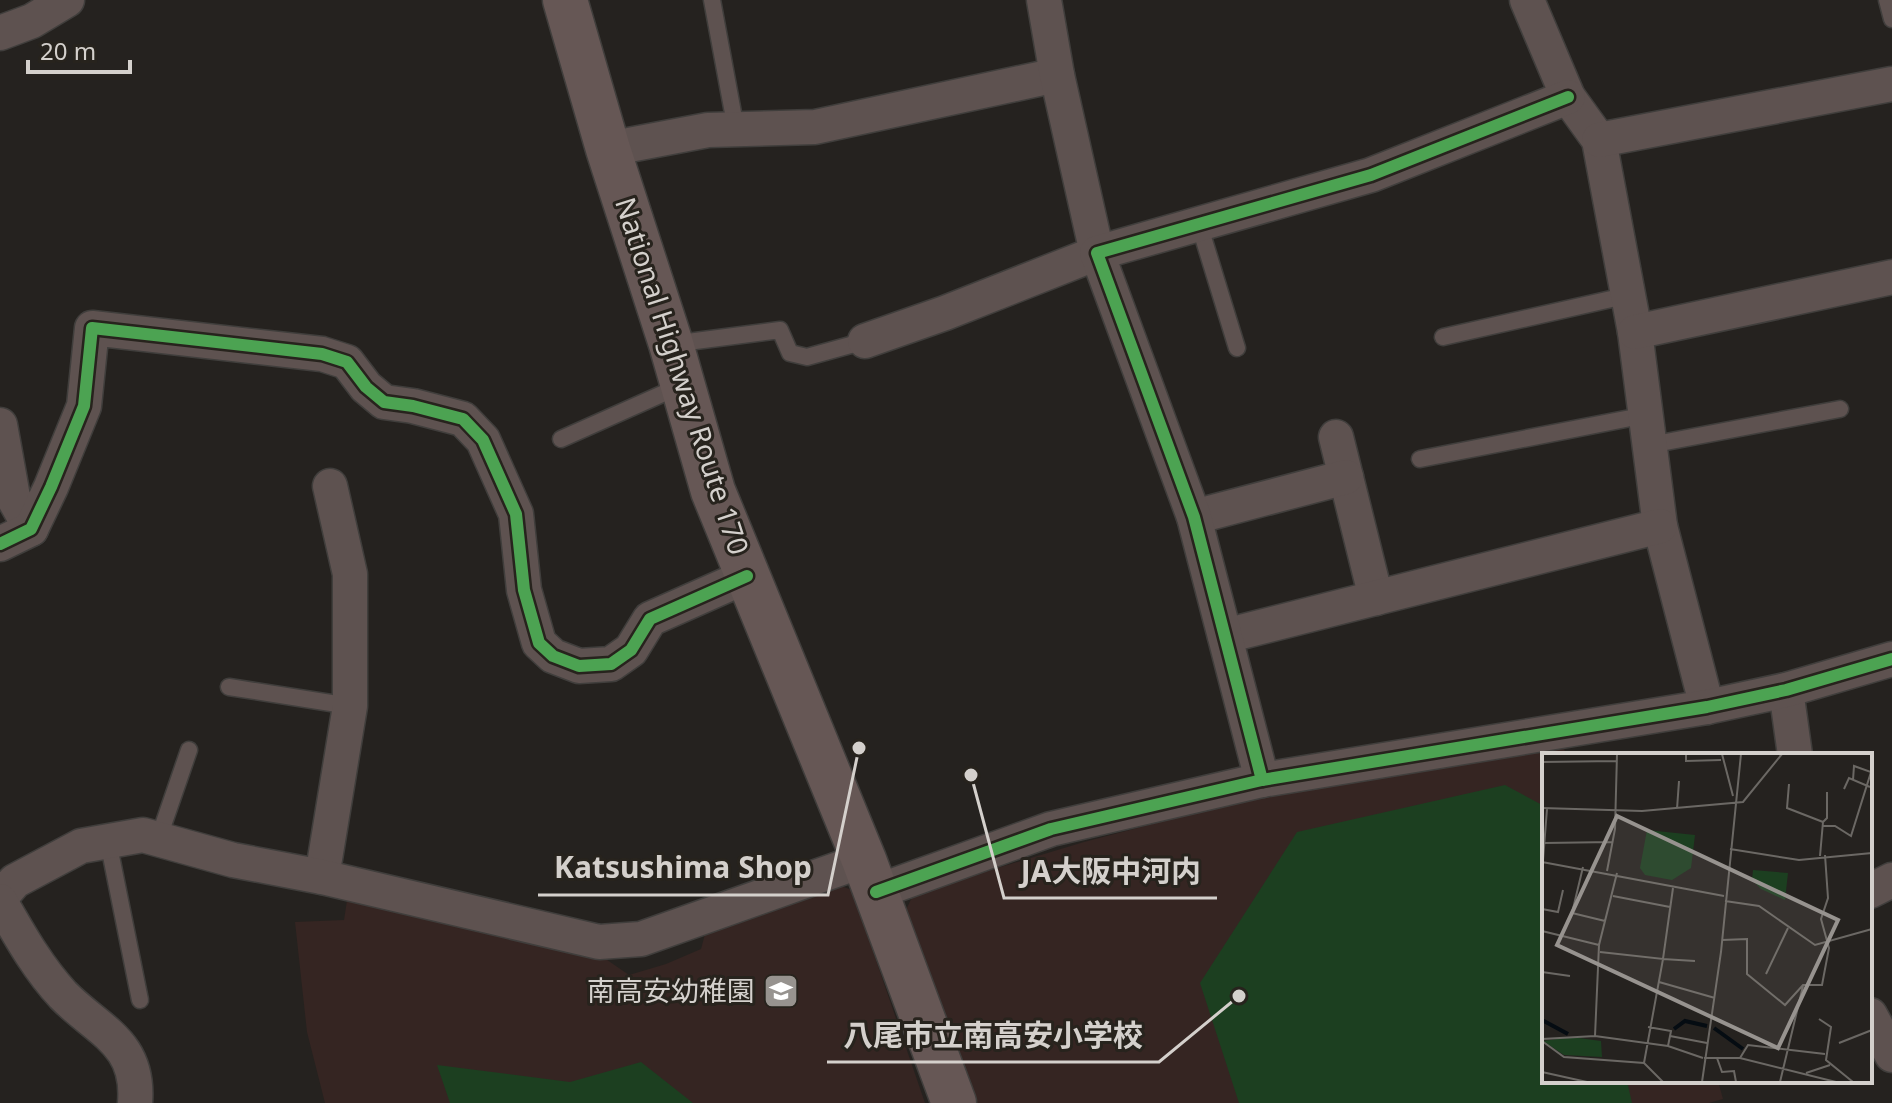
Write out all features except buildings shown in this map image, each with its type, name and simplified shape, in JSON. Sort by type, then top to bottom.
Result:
[{"type":"highway","name":"National Highway Route 170","points":[[565,0],[713,491],[870,876],[954,1103]]},
{"type":"street","points":[[0,33],[32,21],[67,0]]},
{"type":"street","points":[[1044,0],[1057,75],[1097,253],[1194,517],[1262,780]]},
{"type":"street","points":[[1527,0],[1568,97],[1599,140],[1635,332],[1660,526],[1707,707]]},
{"type":"street","points":[[608,149],[708,130],[815,127],[1057,75]]},
{"type":"street","points":[[1599,140],[1892,84]]},
{"type":"street","points":[[865,341],[1097,253],[1371,175],[1568,97]]},
{"type":"street","points":[[1635,332],[1892,277]]},
{"type":"street","points":[[0,544],[31,529],[51,487],[84,406],[92,328],[322,354],[347,362],[366,387],[384,402],[463,419],[483,440],[516,514],[524,590],[539,643],[553,656],[579,666],[611,664],[631,650],[650,619],[747,576]]},
{"type":"street","points":[[0,425],[13,497],[31,529]]},
{"type":"street","points":[[1336,437],[1376,598]]},
{"type":"street","points":[[1194,517],[1346,477]]},
{"type":"street","points":[[322,877],[350,706],[350,574],[330,486]]},
{"type":"street","points":[[1225,636],[1660,526]]},
{"type":"street","points":[[135,1103],[136,1085],[125,1051],[63,995],[34,959],[0,900],[15,881],[81,846],[143,835],[233,860],[322,877],[599,942],[641,939],[1051,829],[1262,780],[1707,707],[1786,690],[1892,659]]},
{"type":"street","points":[[1786,690],[1795,753]]},
{"type":"street","points":[[1872,890],[1892,880]]},
{"type":"street","points":[[1872,1019],[1892,1055]]},
{"type":"lane","points":[[712,0],[736,129]]},
{"type":"lane","points":[[1887,0],[1892,19]]},
{"type":"lane","points":[[1199,224],[1237,348]]},
{"type":"lane","points":[[1443,337],[1629,295]]},
{"type":"lane","points":[[671,344],[780,330],[790,353],[807,357],[865,341]]},
{"type":"lane","points":[[561,439],[683,385]]},
{"type":"lane","points":[[1420,459],[1840,409]]},
{"type":"lane","points":[[229,687],[350,706]]},
{"type":"lane","points":[[158,840],[189,750]]},
{"type":"lane","points":[[108,841],[140,1000]]},
{"type":"shaded area","points":[[1564,748],[1565,753],[1542,753],[1542,1083],[1719,1083],[1723,1099],[1709,1103],[972,1103],[905,912],[914,893],[1084,842],[1263,795]]},
{"type":"shaded area","points":[[838,885],[852,890],[925,1103],[325,1103],[307,1032],[295,922],[344,920],[348,894],[597,953],[629,975],[701,949],[705,934]]},
{"type":"green space","points":[[1505,785],[1542,805],[1542,1083],[1627,1083],[1632,1103],[1239,1103],[1200,983],[1297,832]]},
{"type":"green space","points":[[641,1062],[693,1103],[450,1103],[437,1065],[570,1082]]},
{"type":"cycle path","points":[[1262,780],[1194,517],[1097,253],[1371,175],[1568,97]]},
{"type":"cycle path","points":[[0,544],[31,529],[51,487],[84,406],[92,328],[322,354],[347,362],[366,387],[384,402],[463,419],[483,440],[516,514],[524,590],[539,643],[553,656],[579,666],[611,664],[631,650],[650,619],[747,576]]},
{"type":"cycle path","points":[[876,892],[1051,829],[1262,780],[1707,707],[1786,690],[1892,659]]},
{"type":"place","name":"Katsushima Shop","points":[[859,748]]},
{"type":"place","name":"JA大阪中河内","points":[[971,775]]},
{"type":"place","name":"南高安幼稚園","points":[[781,991]]},
{"type":"place","name":"八尾市立南高安小学校","points":[[1239,996]]}]
